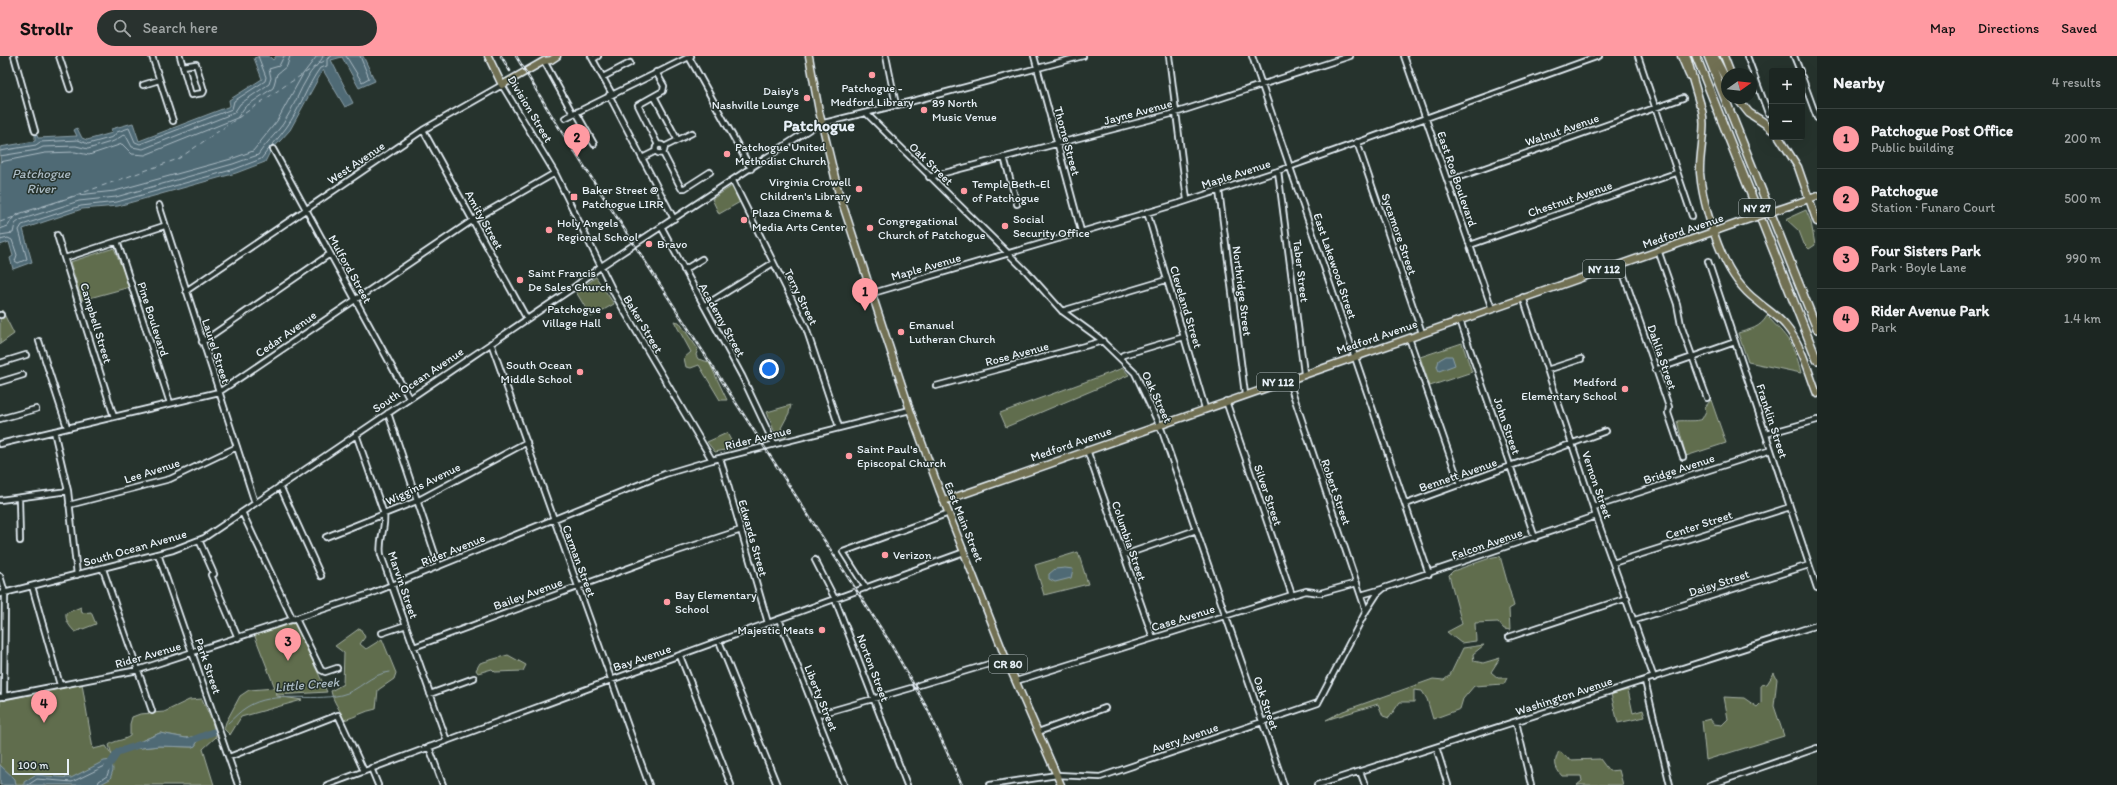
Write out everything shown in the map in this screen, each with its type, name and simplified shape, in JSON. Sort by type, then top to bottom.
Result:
[{"type":"highway","points":[[1686,56],[1700,104]]},
{"type":"highway","name":"NY 27","points":[[1696,56],[1817,360]]},
{"type":"highway","name":"NY 27","points":[[1708,56],[1817,329]]},
{"type":"highway","points":[[1714,56],[1721,69]]},
{"type":"highway","points":[[1742,104],[1749,113],[1762,122]]},
{"type":"main road","name":"Division Street","points":[[488,56],[502,85]]},
{"type":"main road","name":"West Avenue","points":[[502,85],[545,59],[550,60],[558,56]]},
{"type":"main road","name":"East Main Street","points":[[809,56],[822,123],[841,200],[873,293],[910,410],[1006,659],[1061,785]]},
{"type":"main road","points":[[1681,56],[1700,104],[1704,131],[1701,179],[1714,232],[1725,261],[1740,285],[1781,321],[1794,337],[1817,394]]},
{"type":"main road","points":[[1724,56],[1729,68]]},
{"type":"main road","points":[[1747,104],[1762,122],[1769,128]]},
{"type":"main road","points":[[1781,140],[1794,159],[1810,198],[1817,222]]},
{"type":"main road","name":"Medford Avenue","points":[[944,500],[1304,373],[1817,196]]},
{"type":"street","points":[[14,56],[35,131]]},
{"type":"street","points":[[59,56],[70,89]]},
{"type":"street","points":[[152,56],[172,121]]},
{"type":"street","points":[[180,56],[182,66],[191,95],[203,93],[204,91],[196,64],[182,66]]},
{"type":"street","points":[[598,56],[592,58],[674,219]]},
{"type":"street","points":[[565,118],[690,56],[751,169]]},
{"type":"street","points":[[886,56],[896,106]]},
{"type":"street","name":"Thorne Street","points":[[1034,56],[1081,231]]},
{"type":"street","name":"South Ocean Avenue","points":[[2,593],[103,569],[158,554],[199,540],[573,288],[600,267],[662,228],[816,125],[896,106],[1083,56]]},
{"type":"street","points":[[1169,56],[1187,200]]},
{"type":"street","name":"East Lakewood Street","points":[[1252,56],[1429,574]]},
{"type":"street","name":"Jayne Avenue","points":[[929,177],[1175,112],[1262,86],[1350,56]]},
{"type":"street","name":"East Roe Boulevard","points":[[1404,56],[1492,309]]},
{"type":"street","name":"Maple Avenue","points":[[873,293],[1219,190],[1599,56]]},
{"type":"street","points":[[1638,56],[1676,173],[1692,216]]},
{"type":"street","points":[[1747,56],[1768,114]]},
{"type":"street","points":[[1794,56],[1799,68]]},
{"type":"street","points":[[545,59],[574,113],[594,144]]},
{"type":"street","points":[[603,78],[630,63]]},
{"type":"street","points":[[656,72],[664,88],[663,91],[638,106],[658,145],[664,147]]},
{"type":"street","points":[[143,85],[159,80]]},
{"type":"street","name":"West Avenue","points":[[186,291],[423,130],[502,85]]},
{"type":"street","name":"Division Street","points":[[502,85],[555,173]]},
{"type":"street","points":[[1805,85],[1817,118]]},
{"type":"street","points":[[654,96],[677,139]]},
{"type":"street","name":"Walnut Avenue","points":[[1448,181],[1683,98]]},
{"type":"street","name":"Oak Street","points":[[866,113],[929,177],[1008,253],[1062,311],[1103,341],[1135,373],[1159,425],[1284,785]]},
{"type":"street","name":"Amity Street","points":[[423,130],[527,319]]},
{"type":"street","points":[[692,133],[677,139],[664,147],[663,153],[682,188],[685,188],[710,172]]},
{"type":"street","name":"Sycamore Street","points":[[1357,142],[1422,333]]},
{"type":"street","points":[[656,151],[658,145]]},
{"type":"street","name":"Mulford Street","points":[[273,149],[409,398]]},
{"type":"street","points":[[642,158],[656,151],[663,153]]},
{"type":"street","points":[[1004,157],[1017,204]]},
{"type":"street","name":"Taber Street","points":[[1278,170],[1304,373]]},
{"type":"street","name":"Cedar Avenue","points":[[0,443],[219,392],[473,220],[555,173]]},
{"type":"street","name":"Baker Street","points":[[555,173],[615,295],[712,460]]},
{"type":"street","name":"Chestnut Avenue","points":[[1470,245],[1676,173]]},
{"type":"street","name":"Terry Street","points":[[733,181],[806,328],[839,427]]},
{"type":"street","name":"Northridge Street","points":[[1219,190],[1245,394]]},
{"type":"street","name":"Laurel Street","points":[[159,205],[164,226],[255,503]]},
{"type":"street","name":"Cleveland Street","points":[[1147,212],[1205,408]]},
{"type":"street","points":[[65,258],[164,226]]},
{"type":"street","name":"Academy Street","points":[[662,228],[742,376],[774,444]]},
{"type":"street","name":"Campbell Street","points":[[57,235],[114,417]]},
{"type":"street","name":"Pine Boulevard","points":[[117,241],[170,403]]},
{"type":"street","points":[[1658,250],[1677,304],[1681,325],[1707,398]]},
{"type":"street","points":[[202,342],[330,254]]},
{"type":"street","points":[[684,270],[702,259]]},
{"type":"street","name":"Franklin Street","points":[[1708,261],[1817,588]]},
{"type":"street","points":[[704,306],[774,263]]},
{"type":"street","name":"Dahlia Street","points":[[1620,264],[1655,370],[1669,407],[1668,413],[1683,457]]},
{"type":"street","points":[[1062,311],[1166,280]]},
{"type":"street","name":"Vernon Street","points":[[1523,297],[1596,516],[1627,598],[1654,678]]},
{"type":"street","name":"John Street","points":[[1460,320],[1536,538]]},
{"type":"street","points":[[1120,358],[1123,355],[1184,337]]},
{"type":"street","points":[[1409,338],[1460,485]]},
{"type":"street","points":[[40,341],[67,427]]},
{"type":"street","name":"Rose Avenue","points":[[936,386],[1103,341]]},
{"type":"street","points":[[1655,370],[1735,342]]},
{"type":"street","name":"Carman Street","points":[[491,343],[649,785]]},
{"type":"street","points":[[0,363],[26,355]]},
{"type":"street","points":[[1547,370],[1581,359]]},
{"type":"street","points":[[0,382],[22,375]]},
{"type":"street","name":"Robert Street","points":[[1288,379],[1366,611]]},
{"type":"street","name":"Silver Street","points":[[1226,401],[1292,595]]},
{"type":"street","points":[[0,419],[36,409]]},
{"type":"street","name":"Rider Avenue","points":[[2,697],[138,670],[295,619],[391,585],[665,474],[712,460],[910,410]]},
{"type":"street","points":[[388,413],[439,566]]},
{"type":"street","points":[[1766,434],[1817,420]]},
{"type":"street","points":[[54,431],[68,491],[77,575]]},
{"type":"street","name":"Bennett Avenue","points":[[1406,504],[1606,432]]},
{"type":"street","name":"Marvin Street","points":[[356,434],[384,514],[386,524],[380,548],[391,585],[447,741]]},
{"type":"street","name":"Wiggins Avenue","points":[[326,537],[417,501],[527,442]]},
{"type":"street","name":"Lee Avenue","points":[[69,505],[170,479],[237,447]]},
{"type":"street","name":"Columbia Street","points":[[1087,450],[1153,638]]},
{"type":"street","name":"Bridge Avenue","points":[[1594,507],[1771,450]]},
{"type":"street","name":"Edwards Street","points":[[720,458],[768,623]]},
{"type":"street","points":[[280,486],[320,576]]},
{"type":"street","points":[[0,500],[68,491]]},
{"type":"street","points":[[19,498],[20,541]]},
{"type":"street","name":"Center Street","points":[[1613,563],[1790,507]]},
{"type":"street","points":[[242,512],[321,670],[325,672],[337,668]]},
{"type":"street","points":[[866,588],[843,552],[949,513]]},
{"type":"street","name":"Falcon Avenue","points":[[1361,595],[1429,574],[1596,516]]},
{"type":"street","name":"Bailey Avenue","points":[[414,647],[656,558],[741,530]]},
{"type":"street","points":[[1124,555],[1196,530]]},
{"type":"street","points":[[199,540],[214,574],[211,575],[238,638]]},
{"type":"street","name":"Bay Avenue","points":[[328,785],[611,680],[964,552]]},
{"type":"street","name":"Park Street","points":[[158,554],[238,785]]},
{"type":"street","name":"Norton Street","points":[[815,560],[835,599],[908,785]]},
{"type":"street","name":"Daisy Street","points":[[1634,620],[1809,564]]},
{"type":"street","points":[[103,569],[152,711]]},
{"type":"street","points":[[0,576],[2,593],[2,697]]},
{"type":"street","name":"Case Avenue","points":[[1016,681],[1292,595],[1306,591],[1320,593],[1357,583]]},
{"type":"street","points":[[32,586],[60,686]]},
{"type":"street","points":[[1366,611],[1377,594],[1384,588]]},
{"type":"street","points":[[1509,636],[1627,598]]},
{"type":"street","name":"Avery Avenue","points":[[990,785],[1057,775],[1100,777],[1318,703],[1366,611]]},
{"type":"street","name":"Liberty Street","points":[[779,619],[844,785]]},
{"type":"street","points":[[382,633],[406,625]]},
{"type":"street","name":"Washington Avenue","points":[[1317,785],[1817,625]]},
{"type":"street","points":[[719,641],[777,785]]},
{"type":"street","points":[[680,656],[732,785]]},
{"type":"street","points":[[919,685],[1006,659]]},
{"type":"street","points":[[430,694],[474,678]]},
{"type":"street","points":[[1645,681],[1670,785]]},
{"type":"street","points":[[817,715],[874,700],[911,688]]},
{"type":"street","points":[[1038,732],[1105,708]]},
{"type":"street","points":[[229,757],[338,715],[364,771]]},
{"type":"street","points":[[1516,722],[1531,785]]},
{"type":"street","points":[[429,747],[443,785]]},
{"type":"street","points":[[1436,747],[1448,785]]},
{"type":"street","points":[[1710,785],[1817,748]]},
{"type":"street","points":[[371,768],[378,785]]},
{"type":"street","points":[[1360,771],[1365,785]]},
{"type":"green space","points":[[732,186],[740,202],[719,214],[712,199]]},
{"type":"green space","points":[[1806,210],[1811,222],[1815,245],[1809,249],[1804,244],[1799,231],[1786,219]]},
{"type":"green space","points":[[114,248],[130,287],[82,300],[70,262]]},
{"type":"green space","points":[[596,277],[614,304],[591,317],[576,292]]},
{"type":"green space","points":[[2,310],[14,334],[0,344],[0,312]]},
{"type":"green space","points":[[1767,316],[1780,330],[1793,348],[1801,373],[1748,362],[1738,333],[1758,326]]},
{"type":"green space","points":[[674,321],[679,322],[698,349],[696,355],[698,359],[709,362],[727,400],[720,400],[699,365],[691,368],[686,367],[684,358],[691,352]]},
{"type":"green space","points":[[1462,343],[1472,372],[1430,386],[1420,357]]},
{"type":"green space","points":[[1123,368],[1129,375],[1006,427],[1000,413]]},
{"type":"green space","points":[[1711,400],[1726,443],[1686,456],[1677,421],[1702,419],[1706,411],[1705,407]]},
{"type":"green space","points":[[791,405],[789,413],[781,428],[787,436],[779,437],[774,431],[767,412]]},
{"type":"green space","points":[[727,433],[735,448],[715,452],[707,442]]},
{"type":"green space","points":[[1078,552],[1088,584],[1044,595],[1035,565]]},
{"type":"green space","points":[[1500,556],[1514,606],[1509,609],[1510,630],[1504,629],[1498,622],[1475,623],[1476,641],[1461,643],[1447,632],[1462,624],[1449,575],[1453,571]]},
{"type":"green space","points":[[81,607],[82,613],[91,612],[96,624],[75,632],[67,621],[66,613]]},
{"type":"green space","points":[[294,621],[327,692],[278,695],[276,692],[277,696],[302,700],[241,717],[230,735],[224,729],[226,722],[240,696],[249,690],[275,688],[254,634]]},
{"type":"green space","points":[[360,628],[365,637],[360,644],[366,649],[382,639],[396,673],[394,679],[378,690],[376,709],[344,720],[333,699],[331,691],[343,684],[344,653],[335,646]]},
{"type":"green space","points":[[1484,645],[1473,654],[1474,661],[1483,663],[1500,658],[1491,672],[1498,678],[1507,678],[1504,684],[1474,686],[1463,699],[1460,709],[1433,719],[1427,699],[1422,691],[1414,690],[1414,702],[1400,702],[1389,718],[1383,716],[1378,704],[1326,720],[1343,711],[1433,679],[1444,680],[1450,675],[1463,648]]},
{"type":"green space","points":[[508,655],[526,665],[523,671],[495,672],[492,669],[478,673],[476,670],[480,663]]},
{"type":"green space","points":[[1774,673],[1777,679],[1774,706],[1784,736],[1706,760],[1702,721],[1710,719],[1714,724],[1722,725],[1728,719],[1724,697],[1744,698],[1757,707],[1761,703],[1761,685],[1767,684]]},
{"type":"green space","points":[[82,684],[93,749],[106,746],[112,755],[109,745],[130,736],[130,724],[132,717],[140,714],[164,712],[189,700],[202,699],[212,721],[216,737],[203,749],[214,785],[0,785],[0,701]],"holes":[[[160,733],[186,738],[198,736],[199,739],[195,746],[192,747],[159,746],[132,749],[134,744]]]},
{"type":"green space","points":[[1628,690],[1633,713],[1643,710],[1645,717],[1618,723],[1611,694]]},
{"type":"green space","points":[[1559,751],[1570,760],[1600,759],[1609,771],[1619,770],[1623,785],[1577,785],[1582,781],[1581,776],[1562,776],[1557,770],[1556,758]]},
{"type":"water","name":"Patchogue River","points":[[269,56],[273,60],[276,56],[363,56],[375,81],[359,88],[342,57],[331,60],[353,103],[345,107],[323,70],[290,130],[270,152],[265,162],[236,173],[118,206],[82,209],[23,229],[32,262],[13,269],[10,258],[13,256],[9,242],[0,245],[0,147],[35,141],[36,133],[38,138],[77,136],[74,130],[77,128],[82,138],[87,140],[112,133],[111,129],[133,123],[139,141],[230,106],[229,100],[262,79],[254,58]]},
{"type":"water","points":[[1446,356],[1452,356],[1455,365],[1439,371],[1437,367],[1439,360]]},
{"type":"water","points":[[1055,569],[1073,569],[1071,578],[1055,582],[1049,579],[1049,574]]},
{"type":"water","points":[[160,733],[186,738],[198,736],[199,739],[195,746],[192,747],[159,746],[132,749],[134,744]]},
{"type":"water","points":[[112,760],[113,770],[110,779],[99,785],[24,785],[24,782],[35,775],[71,778],[104,761]]},
{"type":"water","points":[[0,765],[15,779],[16,785],[0,785]]},
{"type":"waterway","name":"Little Creek","points":[[228,723],[244,709],[258,702],[269,699],[329,697],[341,695],[354,690],[376,676],[390,672]]},
{"type":"waterway","name":"Little Creek","points":[[190,741],[213,732]]},
{"type":"waterway","name":"Little Creek","points":[[108,767],[118,752],[141,744]]},
{"type":"ferry route","points":[[0,222],[178,159],[286,85],[332,56]]},
{"type":"railway","points":[[501,56],[510,71]]},
{"type":"railway","points":[[516,56],[553,118],[889,641],[928,710],[962,785]]},
{"type":"place","name":"Patchogue - Medford Library","points":[[872,75]]},
{"type":"place","name":"Daisy's Nashville Lounge","points":[[807,98]]},
{"type":"place","name":"89 North Music Venue","points":[[924,110]]},
{"type":"place","name":"Patchogue United Methodist Church","points":[[727,154]]},
{"type":"place","name":"Patchogue","points":[[577,157]]},
{"type":"place","name":"Virginia Crowell Children's Library","points":[[859,189]]},
{"type":"place","name":"Temple Beth-El of Patchogue","points":[[964,191]]},
{"type":"place","name":"Baker Street @ Patchogue LIRR","points":[[574,197]]},
{"type":"place","name":"Plaza Cinema & Media Arts Center","points":[[744,220]]},
{"type":"place","name":"Social Security Office","points":[[1005,226]]},
{"type":"place","name":"Congregational Church of Patchogue","points":[[870,228]]},
{"type":"place","name":"Holy Angels Regional School","points":[[549,230]]},
{"type":"place","name":"Bravo","points":[[649,244]]},
{"type":"place","name":"Saint Francis De Sales Church","points":[[520,280]]},
{"type":"place","name":"Patchogue Post Office","points":[[865,311]]},
{"type":"place","name":"Patchogue Village Hall","points":[[609,316]]},
{"type":"place","name":"Emanuel Lutheran Church","points":[[901,332]]},
{"type":"place","name":"South Ocean Middle School","points":[[580,372]]},
{"type":"place","name":"Medford Elementary School","points":[[1625,389]]},
{"type":"place","name":"Saint Paul's Episcopal Church","points":[[849,456]]},
{"type":"place","name":"Verizon","points":[[885,555]]},
{"type":"place","name":"Bay Elementary School","points":[[667,602]]},
{"type":"place","name":"Majestic Meats","points":[[822,630]]},
{"type":"place","name":"Four Sisters Park","points":[[288,661]]},
{"type":"place","name":"Rider Avenue Park","points":[[44,723]]},
{"type":"district","name":"Patchogue","points":[[819,125]]}]
